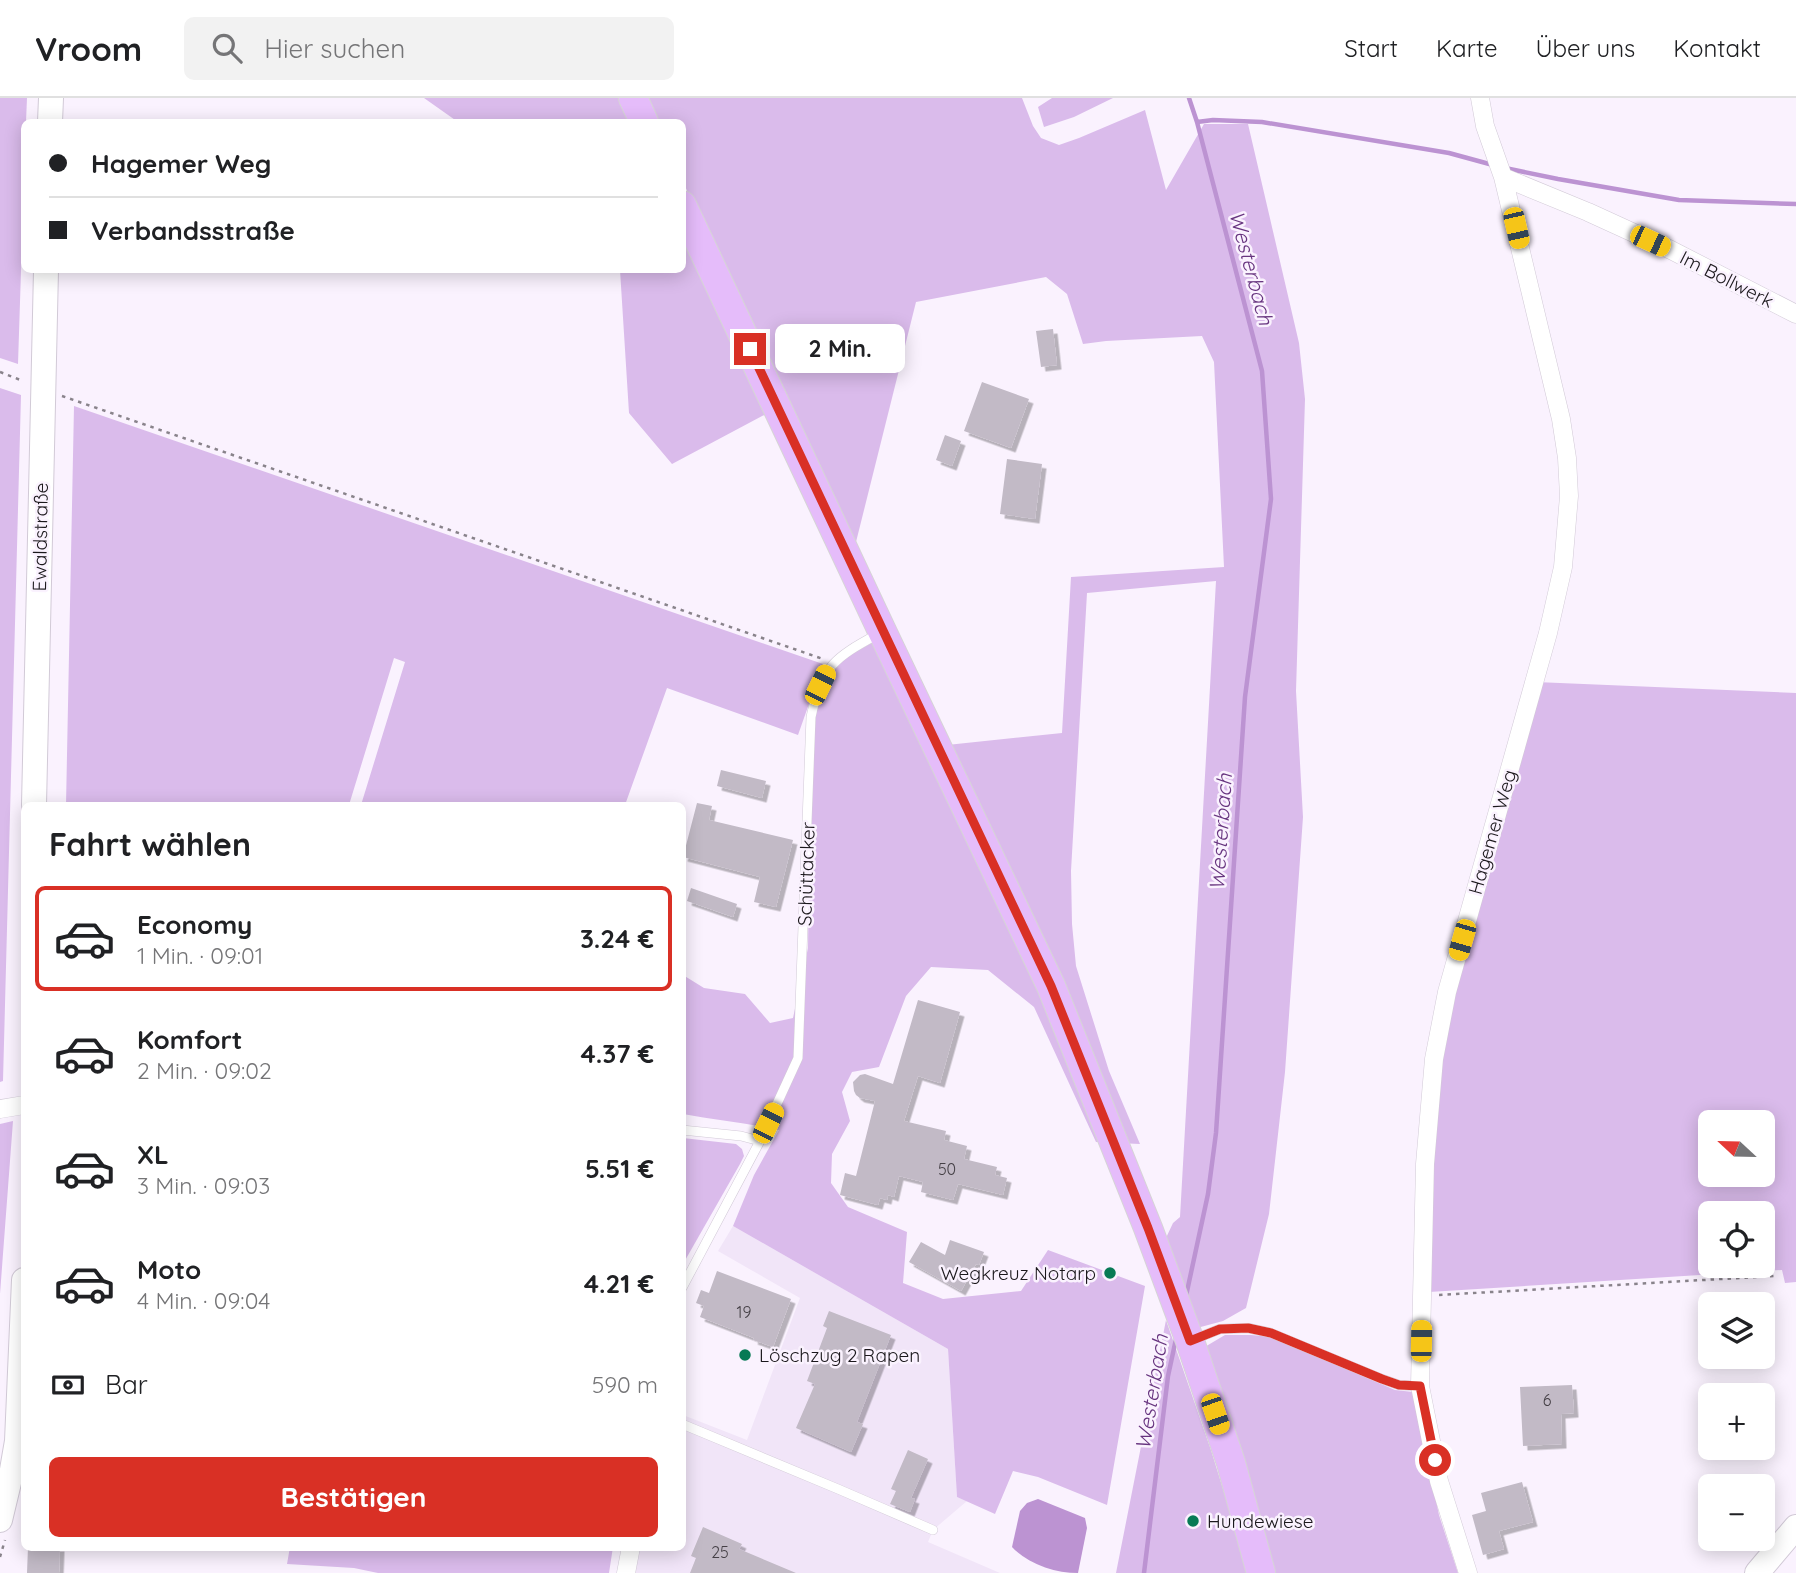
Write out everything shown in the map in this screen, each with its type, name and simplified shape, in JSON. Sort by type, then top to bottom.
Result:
[{"type":"main road","points":[[633,98],[643,119]]},
{"type":"main road","points":[[686,214],[1051,986],[1184,1324],[1231,1463],[1261,1573]]},
{"type":"street","points":[[50,119],[51,98]]},
{"type":"street","name":"Hagemer Weg","points":[[1468,1573],[1439,1481],[1420,1386],[1425,1164],[1434,1059],[1447,992],[1548,633],[1563,567],[1569,483],[1561,419],[1501,171],[1485,126],[1480,98]]},
{"type":"street","name":"Im Bollwerk","points":[[1501,171],[1659,245],[1796,314]]},
{"type":"street","name":"Ewaldstraße","points":[[34,802],[46,273]]},
{"type":"street","points":[[0,1109],[21,1106]]},
{"type":"street","points":[[0,1520],[17,1441],[21,1349]]},
{"type":"street","points":[[1757,1573],[1796,1527]]},
{"type":"street","points":[[626,1573],[630,1551]]},
{"type":"lane","name":"Schüttacker","points":[[686,1280],[760,1141],[799,1058],[811,717],[820,685],[828,669],[852,648],[882,631]]},
{"type":"lane","points":[[686,1130],[741,1136],[760,1141]]},
{"type":"lane","points":[[1184,1324],[1220,1329],[1248,1328],[1271,1333],[1382,1379],[1399,1385],[1420,1386]]},
{"type":"lane","points":[[686,1426],[933,1530]]},
{"type":"path","points":[[57,394],[834,663]]},
{"type":"path","points":[[1422,1296],[1739,1278]]},
{"type":"shaded area","points":[[0,98],[27,98],[26,119],[21,119],[18,364],[0,358]]},
{"type":"shaded area","points":[[424,98],[620,98],[630,119],[454,119]]},
{"type":"shaded area","points":[[643,98],[1022,98],[1041,138],[1059,145],[1145,110],[1166,190],[1204,124],[1248,124],[1299,343],[1305,399],[1296,691],[1303,817],[1285,1072],[1269,1214],[1246,1308],[1223,1321],[1197,1328],[1165,1240],[1173,1223],[1180,1217],[1216,581],[1087,593],[1071,871],[1076,966],[1109,1071],[1140,1144],[1096,1142],[1034,1007],[988,970],[931,967],[906,996],[879,1067],[852,1072],[842,1092],[850,1121],[832,1154],[831,1183],[848,1207],[907,1232],[903,1283],[943,1299],[1021,1291],[1048,1250],[1145,1286],[1107,1505],[1038,1477],[1013,1471],[995,1514],[957,1497],[948,1349],[733,1226],[754,1175],[779,1130],[686,1114],[686,977],[704,988],[745,994],[770,1023],[793,1018],[808,948],[811,717],[831,674],[845,658],[875,641],[947,745],[1062,733],[1071,577],[1224,567],[1214,362],[1202,336],[1083,344],[1067,294],[1046,277],[916,302],[854,550],[686,188],[686,119],[654,119]]},
{"type":"shaded area","points":[[1052,98],[1113,98],[1074,117],[1044,127],[1038,107]]},
{"type":"shaded area","points":[[686,242],[766,414],[672,464],[629,413],[620,273],[686,273]]},
{"type":"shaded area","points":[[0,388],[21,395],[3,1081],[0,1082]]},
{"type":"shaded area","points":[[74,406],[823,664],[798,735],[667,688],[626,802],[362,802],[405,662],[394,658],[350,802],[66,802]]},
{"type":"shaded area","points":[[1536,682],[1796,693],[1796,1282],[1785,1283],[1782,1270],[1775,1270],[1775,1201],[1698,1201],[1698,1275],[1429,1292],[1429,1163],[1440,1060],[1452,993]]},
{"type":"shaded area","points":[[13,1121],[0,1294],[0,1124]]},
{"type":"shaded area","points":[[686,1138],[736,1144],[742,1149],[744,1156],[686,1259]]},
{"type":"shaded area","points":[[733,1226],[948,1349],[957,1497],[967,1501],[933,1530],[928,1542],[1000,1573],[633,1573],[638,1551],[686,1551],[686,1416],[747,1440],[800,1298],[718,1251]]},
{"type":"shaded area","points":[[1166,1320],[1211,1450],[1249,1573],[1116,1573]]},
{"type":"shaded area","points":[[1225,1335],[1272,1337],[1395,1390],[1413,1392],[1439,1515],[1458,1573],[1275,1573],[1247,1478],[1203,1348]]},
{"type":"shaded area","points":[[1038,1499],[1085,1518],[1087,1528],[1078,1573],[1042,1566],[1012,1547],[1020,1511],[1027,1503]]},
{"type":"shaded area","points":[[289,1551],[612,1551],[609,1573],[378,1573],[354,1568],[287,1564]]},
{"type":"building","points":[[1053,329],[1057,365],[1041,367],[1036,331]]},
{"type":"building","points":[[982,382],[1029,399],[1011,448],[964,431]]},
{"type":"building","points":[[945,435],[961,441],[952,466],[936,460]]},
{"type":"building","points":[[1007,459],[1042,464],[1035,519],[1000,514]]},
{"type":"building","points":[[721,770],[766,781],[762,798],[717,786]]},
{"type":"building","points":[[697,803],[712,806],[709,820],[793,840],[776,907],[754,902],[760,877],[686,858],[686,845]]},
{"type":"building","points":[[691,888],[737,904],[733,917],[687,901]]},
{"type":"building","points":[[918,1000],[960,1012],[940,1083],[918,1076],[904,1121],[946,1131],[944,1140],[967,1146],[964,1159],[997,1167],[995,1175],[1007,1178],[1003,1195],[958,1184],[953,1200],[921,1192],[923,1182],[899,1176],[894,1197],[888,1195],[887,1200],[880,1198],[878,1205],[840,1195],[845,1173],[856,1176],[875,1101],[856,1095],[853,1082],[865,1074],[893,1084]]},
{"type":"building","points":[[950,1240],[984,1252],[979,1265],[976,1264],[961,1291],[909,1262],[921,1242],[945,1255]]},
{"type":"building","name":"Löschzug 2 Rapen","points":[[717,1271],[791,1299],[773,1347],[700,1317],[704,1306],[696,1303],[701,1290],[709,1293]]},
{"type":"building","points":[[829,1311],[891,1335],[857,1422],[863,1424],[851,1452],[796,1428],[815,1384],[807,1381],[827,1328],[823,1326]]},
{"type":"building","points":[[1572,1385],[1574,1413],[1561,1414],[1562,1444],[1523,1446],[1520,1387]]},
{"type":"building","points":[[908,1450],[928,1459],[911,1498],[915,1499],[910,1512],[890,1504],[896,1491],[891,1489]]},
{"type":"building","points":[[1522,1482],[1533,1522],[1499,1531],[1504,1549],[1483,1555],[1472,1515],[1486,1511],[1481,1493]]},
{"type":"building","points":[[703,1527],[742,1544],[739,1549],[796,1573],[690,1573],[696,1558],[691,1556]]},
{"type":"building","points":[[28,1551],[60,1551],[59,1573],[27,1573]]},
{"type":"waterway","name":"Westerbach","points":[[1186,1296],[1208,1194],[1216,1133],[1245,697],[1271,499],[1262,371],[1189,98]]},
{"type":"waterway","points":[[1197,122],[1262,122],[1449,153],[1493,165]]},
{"type":"waterway","points":[[1505,168],[1679,200],[1796,204]]},
{"type":"waterway","name":"Westerbach","points":[[1144,1573],[1168,1376],[1176,1339]]},
{"type":"place","name":"Wegkreuz Notarp","points":[[1110,1273]]},
{"type":"place","name":"Löschzug 2 Rapen","points":[[745,1355]]},
{"type":"place","name":"Hundewiese","points":[[1193,1521]]},
{"type":"route","points":[[750,349],[1051,986],[1190,1341],[1220,1329],[1248,1328],[1294,1341],[1399,1385],[1420,1386],[1435,1460]]}]
